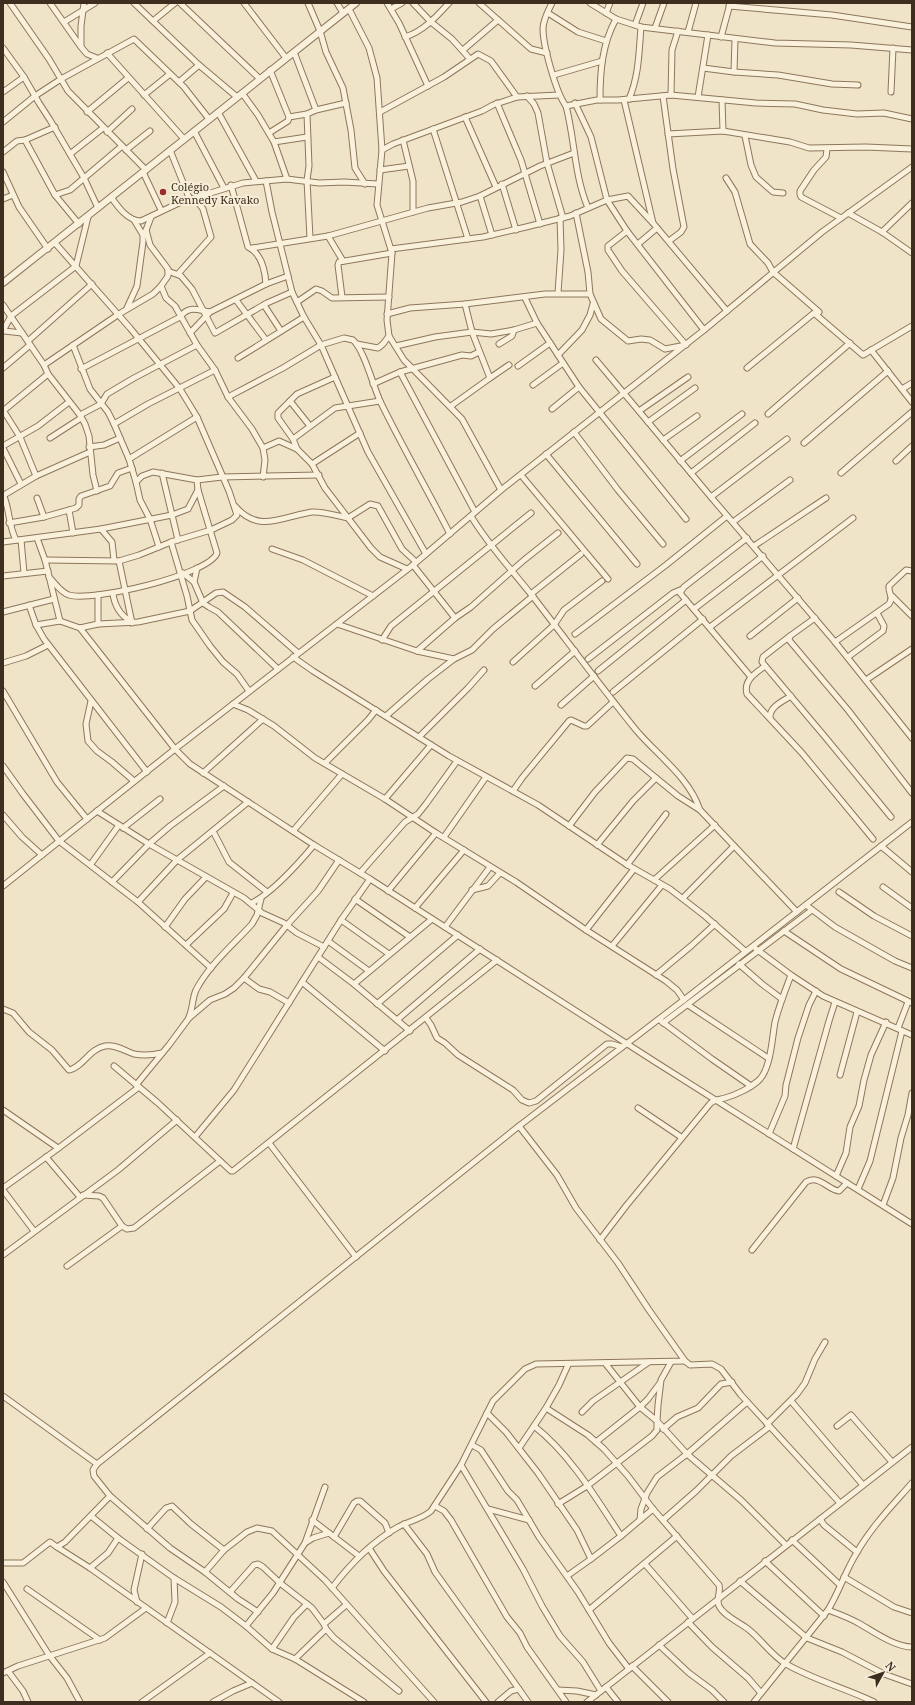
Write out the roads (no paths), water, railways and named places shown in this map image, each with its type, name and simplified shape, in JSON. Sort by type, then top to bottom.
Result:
[{"type":"street","points":[[10,3],[68,91],[124,148],[144,171],[161,210]]},
{"type":"street","points":[[50,3],[81,48],[87,54],[97,58]]},
{"type":"street","points":[[81,48],[81,26],[84,3]]},
{"type":"street","points":[[134,3],[199,65],[237,97]]},
{"type":"street","points":[[153,21],[176,3]]},
{"type":"street","points":[[180,3],[260,79]]},
{"type":"street","points":[[244,3],[286,58]]},
{"type":"street","points":[[308,3],[320,31],[326,52],[343,88],[355,168],[365,184]]},
{"type":"street","points":[[337,3],[343,13]]},
{"type":"street","points":[[3,283],[48,249],[270,70],[356,3]]},
{"type":"street","points":[[387,3],[392,9],[406,37],[428,86]]},
{"type":"street","points":[[392,9],[402,3]]},
{"type":"street","points":[[413,3],[431,22],[463,50],[470,59]]},
{"type":"street","points":[[406,37],[431,22],[450,3]]},
{"type":"street","points":[[479,3],[532,48],[548,53]]},
{"type":"street","points":[[545,3],[551,5],[543,29],[548,53],[559,95],[566,106],[570,121],[579,184],[588,208]]},
{"type":"street","points":[[590,3],[616,19],[638,26],[775,43],[912,50]]},
{"type":"street","points":[[606,13],[610,3]]},
{"type":"street","points":[[643,3],[638,26],[637,72],[633,89],[627,100],[655,225]]},
{"type":"street","points":[[655,28],[664,3]]},
{"type":"street","points":[[688,32],[696,3]]},
{"type":"street","points":[[64,22],[95,4]]},
{"type":"street","points":[[721,37],[730,5],[832,15],[912,27]]},
{"type":"street","points":[[349,9],[373,57],[377,78],[382,150],[377,204],[391,251],[388,314],[386,320],[390,336],[404,360],[451,406],[462,419],[501,490]]},
{"type":"street","points":[[548,13],[578,32],[606,41]]},
{"type":"street","points":[[600,100],[602,61],[606,41],[616,19]]},
{"type":"street","points":[[463,50],[498,20]]},
{"type":"street","points":[[671,95],[671,56],[673,44],[678,31]]},
{"type":"street","points":[[698,97],[708,35]]},
{"type":"street","points":[[3,122],[35,96],[61,79],[134,39],[179,82],[209,119]]},
{"type":"street","points":[[734,72],[735,39]]},
{"type":"street","points":[[891,92],[893,48]]},
{"type":"street","points":[[3,49],[24,77],[55,127],[84,178],[98,208]]},
{"type":"street","points":[[294,52],[316,110]]},
{"type":"street","points":[[106,53],[184,139]]},
{"type":"street","points":[[87,54],[87,64]]},
{"type":"street","points":[[380,112],[456,70],[478,54],[491,61],[517,97]]},
{"type":"street","points":[[554,75],[602,61]]},
{"type":"street","points":[[179,82],[199,65]]},
{"type":"street","points":[[702,68],[778,75],[832,84],[858,85]]},
{"type":"street","points":[[269,133],[288,121],[289,117],[270,70]]},
{"type":"street","points":[[144,95],[170,74]]},
{"type":"street","points":[[3,92],[24,77]]},
{"type":"street","points":[[87,112],[128,78]]},
{"type":"street","points":[[242,93],[274,142],[287,179]]},
{"type":"street","points":[[382,150],[403,140],[465,117],[497,103],[517,97],[559,95]]},
{"type":"street","points":[[566,106],[575,103],[600,100],[627,100],[671,95],[756,103],[795,104],[823,110],[857,114],[884,113],[912,119]]},
{"type":"street","points":[[527,96],[534,104],[538,113],[547,163],[561,218],[561,250],[558,293]]},
{"type":"street","points":[[663,96],[684,227],[681,232],[669,241]]},
{"type":"street","points":[[722,100],[722,131]]},
{"type":"street","points":[[289,117],[307,114],[316,110],[346,103]]},
{"type":"street","points":[[497,103],[525,173],[540,224]]},
{"type":"street","points":[[575,103],[591,137],[607,200],[627,231],[704,330]]},
{"type":"street","points":[[70,154],[132,109]]},
{"type":"street","points":[[218,112],[256,181]]},
{"type":"street","points":[[307,114],[309,166],[307,180],[310,238]]},
{"type":"street","points":[[465,117],[496,187]]},
{"type":"street","points":[[3,152],[16,141],[25,140],[55,127]]},
{"type":"street","points":[[433,129],[468,239]]},
{"type":"street","points":[[55,195],[68,191],[124,148],[150,131]]},
{"type":"street","points":[[194,131],[224,188]]},
{"type":"street","points":[[668,134],[722,131],[745,136],[790,142],[809,148],[827,149],[866,147],[912,149]]},
{"type":"street","points":[[745,136],[751,165],[756,176],[772,192],[783,192]]},
{"type":"street","points":[[274,142],[307,137]]},
{"type":"street","points":[[25,140],[55,195],[79,224]]},
{"type":"street","points":[[403,140],[413,181],[413,212]]},
{"type":"street","points":[[827,149],[826,157],[814,170],[800,191],[800,194],[841,218]]},
{"type":"street","points":[[170,150],[193,199],[203,209],[211,237],[186,264],[179,275]]},
{"type":"street","points":[[252,248],[328,236],[413,212],[456,204],[480,196],[525,173],[574,153]]},
{"type":"street","points":[[380,170],[409,166]]},
{"type":"street","points":[[3,886],[249,691],[415,564],[501,490],[686,345],[818,235],[912,167]]},
{"type":"street","points":[[3,172],[19,207],[48,249]]},
{"type":"street","points":[[726,178],[735,192],[750,244],[768,262],[773,272],[819,312]]},
{"type":"street","points":[[134,220],[141,221],[161,210],[231,185],[256,181],[287,179],[307,180],[320,183],[344,182],[378,184]]},
{"type":"street","points":[[266,181],[272,212],[292,292],[304,317],[321,345],[368,452],[426,554]]},
{"type":"street","points":[[502,184],[516,230]]},
{"type":"street","points":[[231,185],[248,247],[252,248],[258,254],[264,270],[266,284]]},
{"type":"street","points":[[3,200],[13,195]]},
{"type":"street","points":[[480,196],[492,235]]},
{"type":"street","points":[[342,298],[338,263],[343,261],[391,251],[516,230],[576,214],[607,200],[628,196],[669,241],[703,284],[727,311]]},
{"type":"street","points":[[111,197],[122,210],[134,220],[143,235]]},
{"type":"street","points":[[882,232],[912,203]]},
{"type":"street","points":[[848,213],[882,232],[912,253]]},
{"type":"street","points":[[576,214],[588,272],[590,294],[593,304],[603,321],[628,341],[641,339],[650,340],[665,349],[686,345]]},
{"type":"street","points":[[22,333],[3,331],[11,316],[76,266],[88,217]]},
{"type":"street","points":[[127,309],[136,286],[143,235],[150,217]]},
{"type":"street","points":[[638,244],[655,225]]},
{"type":"street","points":[[44,365],[119,314],[153,294],[161,286],[166,279],[168,272],[166,266],[150,245],[146,230]]},
{"type":"street","points":[[627,231],[608,246],[608,250],[622,271],[686,345]]},
{"type":"street","points":[[328,236],[343,261]]},
{"type":"street","points":[[46,561],[116,560],[139,555],[171,542],[211,530],[235,518],[236,513],[197,418],[180,389],[119,314],[55,243]]},
{"type":"street","points":[[168,272],[179,275],[195,294],[207,313],[215,333],[264,305],[292,292]]},
{"type":"street","points":[[190,333],[207,313],[266,284],[288,276]]},
{"type":"street","points":[[3,368],[92,284]]},
{"type":"street","points":[[161,286],[166,298],[175,306],[197,345],[216,370],[228,397],[264,448],[265,460],[263,477]]},
{"type":"street","points":[[297,302],[316,289],[332,298],[389,297]]},
{"type":"street","points":[[388,314],[410,308],[525,298],[558,293],[590,294]]},
{"type":"street","points":[[525,298],[537,323],[579,387],[686,519]]},
{"type":"street","points":[[236,300],[266,340]]},
{"type":"street","points":[[465,304],[472,332],[490,378]]},
{"type":"street","points":[[558,355],[582,330],[590,315],[593,304]]},
{"type":"street","points":[[3,305],[44,365],[48,374],[80,416],[89,436],[89,450],[93,475],[98,491]]},
{"type":"street","points":[[264,305],[281,331]]},
{"type":"street","points":[[82,369],[180,317],[187,310],[193,308],[207,313]]},
{"type":"street","points":[[747,368],[814,313],[864,355],[912,326]]},
{"type":"street","points":[[238,358],[304,317]]},
{"type":"street","points":[[396,346],[435,337],[472,332],[491,334],[514,330],[537,323]]},
{"type":"street","points":[[499,344],[512,336],[514,330]]},
{"type":"street","points":[[357,344],[378,348],[390,336]]},
{"type":"street","points":[[228,397],[283,368],[321,345],[344,338],[353,340],[357,344],[380,401],[400,443],[450,534]]},
{"type":"street","points":[[518,366],[550,343]]},
{"type":"street","points":[[768,414],[850,343]]},
{"type":"street","points":[[73,345],[90,389],[108,412],[129,459],[140,500],[150,519],[159,547]]},
{"type":"street","points":[[50,438],[80,416],[101,404],[107,394],[160,363],[197,345]]},
{"type":"street","points":[[871,350],[912,402]]},
{"type":"street","points":[[373,384],[400,372],[414,370],[462,355],[471,356],[479,352]]},
{"type":"street","points":[[596,360],[690,473],[763,556],[848,657],[912,738]]},
{"type":"street","points":[[534,385],[563,363]]},
{"type":"street","points":[[451,406],[509,366]]},
{"type":"street","points":[[114,424],[148,404],[216,370]]},
{"type":"street","points":[[400,372],[432,428],[473,514],[492,545],[614,702],[694,794],[700,810]]},
{"type":"street","points":[[804,443],[888,372]]},
{"type":"street","points":[[36,476],[20,437],[3,410],[48,374]]},
{"type":"street","points":[[335,377],[297,394],[277,415],[293,439],[297,448],[312,464],[325,488],[376,553],[384,559],[407,569]]},
{"type":"street","points":[[639,411],[688,377]]},
{"type":"street","points":[[902,389],[912,382]]},
{"type":"street","points":[[552,409],[579,387]]},
{"type":"street","points":[[648,422],[695,388]]},
{"type":"street","points":[[290,401],[310,426]]},
{"type":"street","points":[[293,439],[335,408],[380,401]]},
{"type":"street","points":[[21,484],[3,447],[38,426],[69,402]]},
{"type":"street","points":[[841,473],[912,412]]},
{"type":"street","points":[[680,461],[742,414]]},
{"type":"street","points":[[663,440],[697,416]]},
{"type":"street","points":[[129,459],[197,418]]},
{"type":"street","points":[[690,473],[755,423]]},
{"type":"street","points":[[574,432],[618,490],[663,544]]},
{"type":"street","points":[[312,464],[360,433]]},
{"type":"street","points":[[24,573],[18,540],[6,515],[3,494],[89,450],[120,438]]},
{"type":"street","points":[[711,497],[787,439]]},
{"type":"street","points":[[264,448],[279,441],[297,448]]},
{"type":"street","points":[[896,461],[912,446]]},
{"type":"street","points":[[546,454],[637,564]]},
{"type":"street","points":[[9,523],[44,517],[79,506],[79,499],[81,496],[112,485],[118,474],[132,468]]},
{"type":"street","points":[[136,482],[142,476],[154,472],[197,480],[222,477],[319,475]]},
{"type":"street","points":[[162,473],[178,540]]},
{"type":"street","points":[[134,474],[142,476]]},
{"type":"street","points":[[513,662],[554,625],[564,610],[605,580],[521,474]]},
{"type":"street","points":[[3,576],[39,572],[48,574],[61,591],[70,595],[98,595],[126,591],[197,568],[209,562],[217,553],[198,490],[197,480]]},
{"type":"street","points":[[733,522],[790,480]]},
{"type":"street","points":[[3,542],[73,533],[172,515],[188,509],[198,490]]},
{"type":"street","points":[[38,498],[44,517]]},
{"type":"street","points":[[754,546],[826,498]]},
{"type":"street","points":[[234,505],[242,513],[261,522],[283,520],[314,512],[348,518],[370,504],[378,506],[402,549],[455,618]]},
{"type":"street","points":[[69,510],[73,533]]},
{"type":"street","points":[[382,640],[391,626],[531,513]]},
{"type":"street","points":[[574,634],[728,516]]},
{"type":"street","points":[[710,627],[853,518]]},
{"type":"street","points":[[101,528],[112,542],[126,591],[131,622]]},
{"type":"street","points":[[417,651],[558,533]]},
{"type":"street","points":[[37,538],[46,561],[60,621]]},
{"type":"street","points":[[588,659],[747,538]]},
{"type":"street","points":[[171,542],[182,573],[192,620],[210,646],[223,662],[240,678],[249,691]]},
{"type":"street","points":[[272,549],[303,560],[373,596]]},
{"type":"street","points":[[386,716],[428,679],[454,659],[472,650],[493,629],[582,554]]},
{"type":"street","points":[[694,609],[763,556]]},
{"type":"street","points":[[39,572],[46,561]]},
{"type":"street","points":[[194,582],[197,568]]},
{"type":"street","points":[[912,570],[906,570],[889,586],[892,596],[912,616]]},
{"type":"street","points":[[182,573],[194,582],[204,603],[209,608],[218,612],[278,669]]},
{"type":"street","points":[[680,590],[680,593],[751,677]]},
{"type":"street","points":[[3,612],[29,605],[53,596],[61,591]]},
{"type":"street","points":[[113,593],[116,606],[131,622]]},
{"type":"street","points":[[36,625],[60,621],[80,628],[98,624],[131,622],[190,612],[216,593],[225,593],[244,607],[298,653]]},
{"type":"street","points":[[98,595],[98,624]]},
{"type":"street","points":[[835,642],[889,604],[892,601],[892,596]]},
{"type":"street","points":[[750,636],[798,598]]},
{"type":"street","points":[[598,671],[686,600]]},
{"type":"street","points":[[29,605],[36,625],[48,645],[91,701],[93,707],[147,772]]},
{"type":"street","points":[[848,657],[883,631],[884,626],[877,613]]},
{"type":"street","points":[[815,618],[763,657],[762,662],[891,818]]},
{"type":"street","points":[[613,692],[703,620]]},
{"type":"street","points":[[337,624],[417,651],[454,659]]},
{"type":"street","points":[[80,628],[175,749],[187,761],[203,773],[912,1224]]},
{"type":"street","points":[[790,636],[789,638],[792,643],[848,710],[912,793]]},
{"type":"street","points":[[3,663],[26,656],[48,645]]},
{"type":"street","points":[[866,680],[912,649]]},
{"type":"street","points":[[535,686],[574,651]]},
{"type":"street","points":[[293,657],[457,761],[538,805],[627,865],[683,898],[745,951]]},
{"type":"street","points":[[765,666],[751,677],[746,686],[747,694],[752,701],[770,718],[873,839]]},
{"type":"street","points":[[419,737],[484,670]]},
{"type":"street","points":[[561,705],[594,676]]},
{"type":"street","points":[[3,691],[53,776],[87,819]]},
{"type":"street","points":[[243,696],[244,703],[248,710]]},
{"type":"street","points":[[770,718],[770,710],[791,696]]},
{"type":"street","points":[[513,791],[522,778],[571,720],[587,726],[614,702]]},
{"type":"street","points":[[233,704],[248,710],[282,730],[302,748],[324,763],[414,817],[436,833],[534,894],[673,987],[684,1000]]},
{"type":"street","points":[[93,707],[86,724],[88,741],[97,751],[134,781]]},
{"type":"street","points":[[324,763],[368,720],[376,710]]},
{"type":"street","points":[[203,773],[263,719]]},
{"type":"street","points":[[385,799],[431,745]]},
{"type":"street","points":[[569,826],[626,758],[633,759],[678,796],[700,810],[797,912]]},
{"type":"street","points":[[360,873],[405,822],[414,817],[426,804],[457,761]]},
{"type":"street","points":[[3,766],[59,841],[138,902],[211,968]]},
{"type":"street","points":[[293,831],[342,774]]},
{"type":"street","points":[[444,837],[486,777]]},
{"type":"street","points":[[597,845],[632,801],[656,778]]},
{"type":"street","points":[[112,882],[149,844],[170,826],[224,786]]},
{"type":"street","points":[[90,864],[121,826],[160,799]]},
{"type":"street","points":[[138,902],[177,860],[248,802]]},
{"type":"street","points":[[97,812],[166,854],[234,892],[252,903],[258,909],[324,948]]},
{"type":"street","points":[[627,865],[666,814]]},
{"type":"street","points":[[3,816],[22,837],[42,855]]},
{"type":"street","points":[[258,1612],[170,1548],[110,1496],[94,1476],[93,1470],[97,1464],[519,1126],[684,1000],[912,822]]},
{"type":"street","points":[[654,880],[715,825]]},
{"type":"street","points":[[213,831],[229,862],[267,892]]},
{"type":"street","points":[[388,891],[436,833]]},
{"type":"street","points":[[189,1018],[194,996],[211,968],[252,924],[261,899],[296,867],[314,845]]},
{"type":"street","points":[[683,898],[734,846]]},
{"type":"street","points":[[881,846],[912,872]]},
{"type":"street","points":[[415,908],[464,850]]},
{"type":"street","points":[[166,854],[168,861],[167,871]]},
{"type":"street","points":[[34,1231],[3,1189],[138,1086],[189,1018],[210,1000],[225,994],[234,988],[244,978],[287,925],[318,891],[339,860]]},
{"type":"street","points":[[445,927],[490,866]]},
{"type":"street","points":[[586,930],[634,869]]},
{"type":"street","points":[[472,890],[488,886],[500,873]]},
{"type":"street","points":[[165,927],[182,903],[206,877]]},
{"type":"street","points":[[196,1137],[234,1090],[341,920],[370,879]]},
{"type":"street","points":[[612,946],[662,885]]},
{"type":"street","points":[[883,887],[912,908]]},
{"type":"street","points":[[186,946],[224,909],[234,892]]},
{"type":"street","points":[[839,892],[874,916],[912,936]]},
{"type":"street","points":[[252,903],[261,899]]},
{"type":"street","points":[[355,899],[410,936]]},
{"type":"street","points":[[806,904],[825,920],[853,937],[895,961],[912,968]]},
{"type":"street","points":[[663,1023],[812,910]]},
{"type":"street","points":[[354,984],[432,919]]},
{"type":"street","points":[[341,920],[389,954]]},
{"type":"street","points":[[656,975],[688,949],[715,924]]},
{"type":"street","points":[[784,931],[841,969],[910,1003],[900,1029],[870,1161],[858,1189]]},
{"type":"street","points":[[377,1004],[458,935]]},
{"type":"street","points":[[328,941],[370,971]]},
{"type":"street","points":[[752,946],[791,975],[835,1002],[886,1022],[912,1035]]},
{"type":"street","points":[[397,1020],[480,949]]},
{"type":"street","points":[[318,957],[354,984],[410,1031]]},
{"type":"street","points":[[114,1066],[196,1137],[231,1171],[233,1171],[497,960]]},
{"type":"street","points":[[740,964],[762,984],[782,998]]},
{"type":"street","points":[[600,1240],[704,1109],[715,1099],[726,1097],[751,1086],[762,1077],[773,1042],[775,1024],[782,998],[791,975]]},
{"type":"street","points":[[244,978],[260,989],[270,992],[289,1003]]},
{"type":"street","points":[[302,982],[384,1051]]},
{"type":"street","points":[[769,1134],[785,1096],[786,1085],[798,1038],[809,1005],[816,991]]},
{"type":"street","points":[[793,1149],[835,1002]]},
{"type":"street","points":[[688,1005],[768,1058]]},
{"type":"street","points":[[3,1009],[13,1013],[29,1032],[52,1050],[69,1070],[97,1048],[105,1046],[117,1047],[151,1056],[162,1053]]},
{"type":"street","points":[[840,1074],[858,1012]]},
{"type":"street","points":[[426,1018],[431,1025],[436,1038],[445,1043],[458,1055],[513,1090],[522,1100],[529,1104],[536,1101],[607,1044],[622,1047]]},
{"type":"street","points":[[658,1019],[751,1086]]},
{"type":"street","points":[[836,1176],[846,1153],[850,1127],[859,1106],[871,1055],[886,1022]]},
{"type":"street","points":[[883,1205],[893,1178],[912,1093]]},
{"type":"street","points":[[638,1108],[682,1137]]},
{"type":"street","points":[[3,1110],[58,1148]]},
{"type":"street","points":[[3,1255],[118,1170],[177,1120]]},
{"type":"street","points":[[519,1126],[557,1175],[576,1208],[618,1263],[685,1361],[690,1365],[716,1365],[724,1371],[738,1392],[840,1503]]},
{"type":"street","points":[[269,1143],[356,1257]]},
{"type":"street","points":[[46,1157],[82,1196],[99,1196],[103,1198],[122,1226],[127,1229],[134,1228],[220,1161]]},
{"type":"street","points":[[752,1250],[806,1182],[821,1182],[826,1184],[834,1191],[839,1192],[847,1183]]},
{"type":"street","points":[[67,1266],[122,1226]]},
{"type":"street","points":[[662,1520],[713,1475],[731,1456],[768,1426],[791,1401],[805,1383],[814,1359],[825,1342]]},
{"type":"street","points":[[332,1588],[359,1556],[369,1548],[404,1524],[425,1516],[435,1506],[462,1465],[493,1401],[528,1367],[536,1364],[568,1365],[685,1361]]},
{"type":"street","points":[[582,1412],[593,1402],[650,1362]]},
{"type":"street","points":[[596,1442],[648,1399],[671,1362]]},
{"type":"street","points":[[605,1363],[640,1407],[657,1421],[687,1454],[748,1506],[766,1527],[786,1545]]},
{"type":"street","points":[[519,1448],[546,1408],[568,1365]]},
{"type":"street","points":[[558,1504],[587,1486],[654,1434],[657,1430],[661,1380]]},
{"type":"street","points":[[663,1429],[677,1417],[698,1408],[721,1384],[732,1382]]},
{"type":"street","points":[[3,1396],[97,1464]]},
{"type":"street","points":[[791,1401],[863,1485]]},
{"type":"street","points":[[640,1520],[641,1509],[645,1498],[657,1477],[687,1454],[747,1402]]},
{"type":"street","points":[[546,1408],[596,1442],[617,1463],[662,1520],[719,1585],[724,1587],[732,1587]]},
{"type":"street","points":[[487,1413],[519,1448],[577,1530],[591,1559]]},
{"type":"street","points":[[837,1426],[851,1415],[892,1462]]},
{"type":"street","points":[[534,1426],[545,1435],[572,1463],[621,1536]]},
{"type":"street","points":[[472,1445],[480,1450],[508,1491],[520,1505],[528,1520],[567,1576],[609,1643],[631,1668],[668,1702]]},
{"type":"street","points":[[587,1702],[912,1447]]},
{"type":"street","points":[[462,1465],[557,1631],[583,1662],[599,1693]]},
{"type":"street","points":[[754,1702],[824,1616],[836,1597],[856,1552],[874,1525],[912,1483]]},
{"type":"street","points":[[246,1626],[280,1583],[305,1544],[312,1520],[325,1487]]},
{"type":"street","points":[[57,1547],[72,1536],[110,1496]]},
{"type":"street","points":[[334,1537],[354,1503],[357,1501],[360,1501],[385,1523],[389,1533]]},
{"type":"street","points":[[147,1528],[168,1507],[172,1506],[191,1524],[224,1550]]},
{"type":"street","points":[[435,1506],[444,1512],[451,1520],[507,1617],[520,1633],[527,1647],[566,1702]]},
{"type":"street","points":[[488,1509],[528,1520]]},
{"type":"street","points":[[567,1576],[621,1536],[653,1509]]},
{"type":"street","points":[[91,1516],[118,1538],[174,1578],[221,1607],[246,1626],[272,1649],[295,1659],[364,1702]]},
{"type":"street","points":[[820,1519],[837,1537],[856,1552]]},
{"type":"street","points":[[312,1520],[359,1556]]},
{"type":"street","points":[[404,1524],[428,1554],[435,1572],[528,1702]]},
{"type":"street","points":[[205,1572],[224,1550],[247,1532],[262,1528],[276,1533],[332,1588],[434,1702]]},
{"type":"street","points":[[305,1544],[313,1538],[329,1533]]},
{"type":"street","points":[[589,1610],[677,1536]]},
{"type":"street","points":[[90,1568],[108,1553],[118,1538]]},
{"type":"street","points":[[792,1540],[840,1586]]},
{"type":"street","points":[[3,1563],[23,1563],[50,1542],[90,1568],[275,1701]]},
{"type":"street","points":[[369,1548],[384,1571],[486,1702]]},
{"type":"street","points":[[137,1602],[134,1590],[142,1554]]},
{"type":"street","points":[[765,1561],[824,1616]]},
{"type":"street","points":[[230,1592],[254,1565],[258,1564],[263,1566],[280,1583],[312,1608],[334,1638],[399,1691]]},
{"type":"street","points":[[645,1564],[712,1648],[748,1678],[761,1693]]},
{"type":"street","points":[[844,1577],[894,1607],[912,1613]]},
{"type":"street","points":[[167,1623],[175,1602],[174,1578]]},
{"type":"street","points":[[740,1581],[807,1638],[842,1652],[884,1674],[912,1684]]},
{"type":"street","points":[[3,1582],[49,1655],[64,1673],[80,1702]]},
{"type":"street","points":[[719,1585],[719,1606],[725,1613],[751,1631],[772,1653],[786,1664],[874,1702]]},
{"type":"street","points":[[27,1588],[100,1640]]},
{"type":"street","points":[[272,1649],[294,1617],[307,1604]]},
{"type":"street","points":[[295,1659],[346,1605]]},
{"type":"street","points":[[28,1702],[23,1691],[5,1672],[49,1655],[109,1636],[146,1608]]},
{"type":"street","points":[[828,1610],[859,1624],[881,1637],[905,1646],[912,1646]]},
{"type":"street","points":[[659,1645],[689,1673],[712,1690],[724,1702]]},
{"type":"street","points":[[142,1702],[210,1653]]},
{"type":"street","points":[[213,1702],[233,1690],[252,1683]]},
{"type":"street","points":[[606,1687],[618,1702]]},
{"type":"street","points":[[498,1702],[511,1691],[519,1689]]},
{"type":"street","points":[[558,1690],[599,1693]]},
{"type":"place","name":"Colégio Kennedy Kavako","points":[[163,192]]}]
